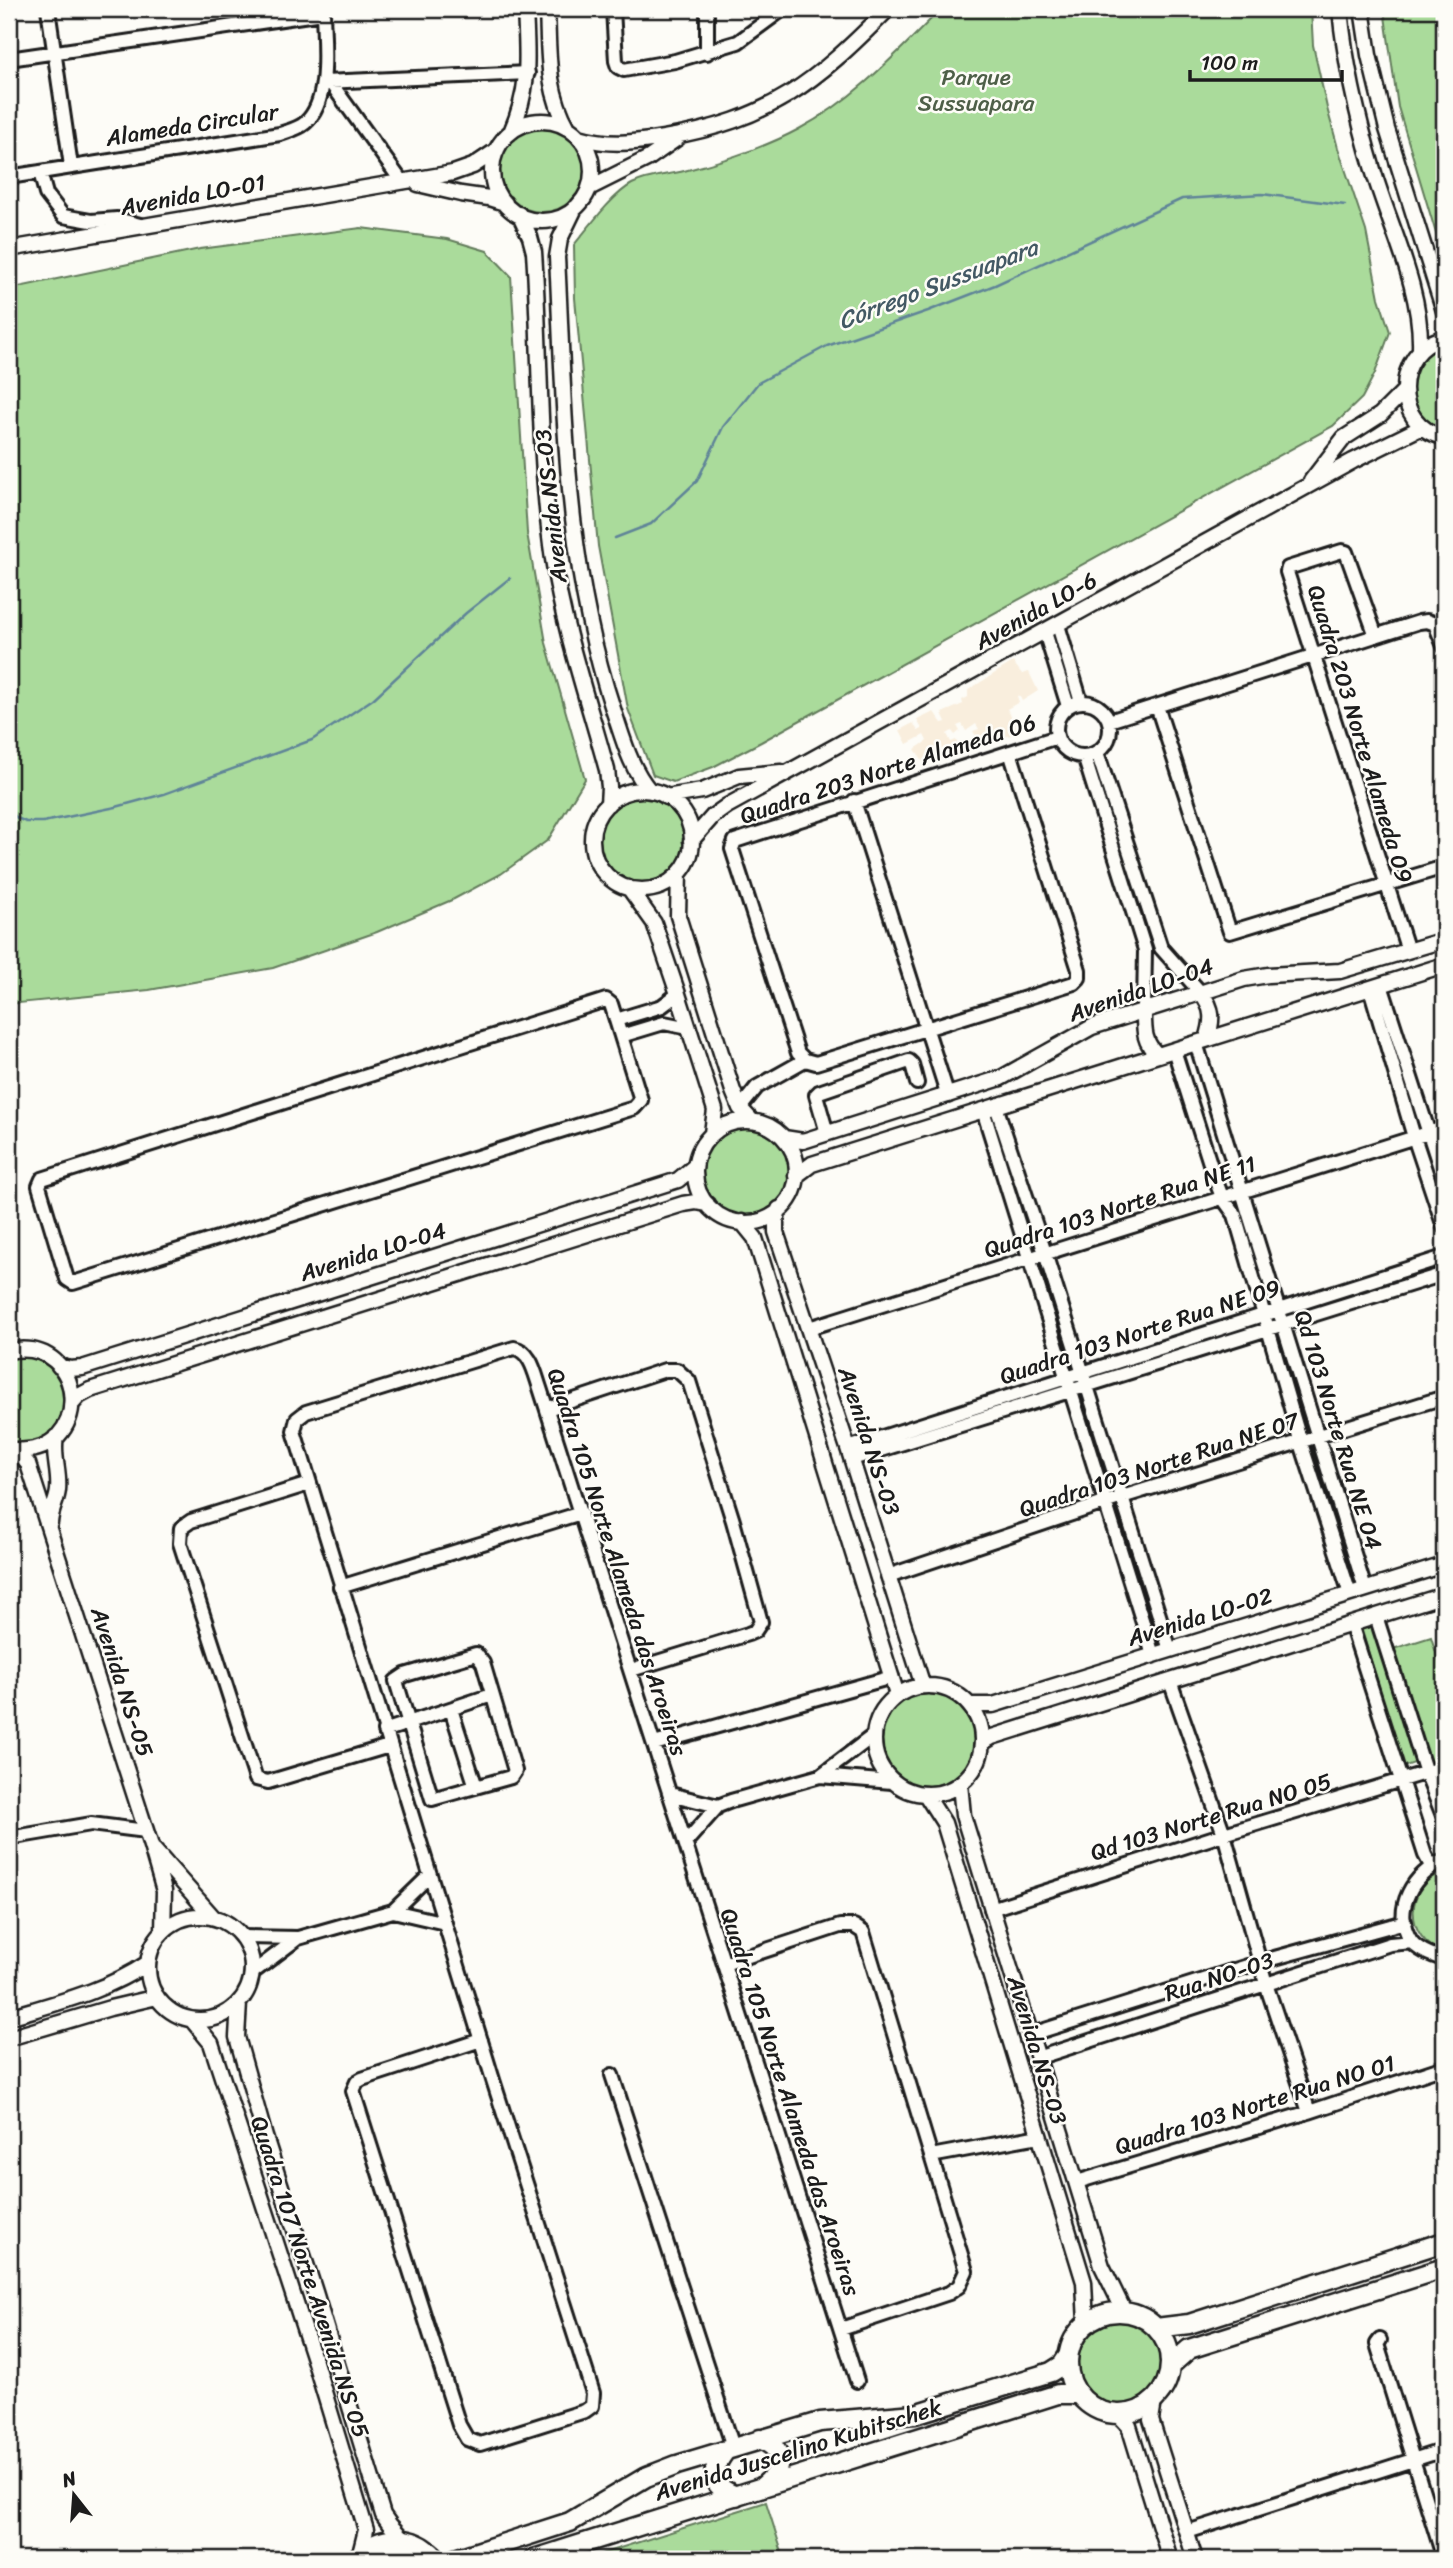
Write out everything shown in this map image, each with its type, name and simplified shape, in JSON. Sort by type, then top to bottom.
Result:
[{"type":"main road","points":[[1156,2328],[1189,2324],[1444,2242]]},
{"type":"main road","points":[[1171,2365],[1189,2349],[1444,2268]]},
{"type":"main road","points":[[1068,2357],[1069,2375],[1078,2394],[1094,2408],[1119,2415],[1140,2410],[1154,2401],[1165,2386],[1171,2365],[1168,2346],[1156,2328],[1140,2317],[1125,2313],[1102,2315],[1086,2324]]},
{"type":"main road","name":"Avenida Juscelino Kubitschek","points":[[454,2559],[570,2522],[653,2474],[729,2448],[826,2420],[904,2416],[932,2410],[1054,2371],[1068,2357],[1073,2341],[1086,2324]]},
{"type":"main road","name":"Avenida Juscelino Kubitschek","points":[[534,2559],[1058,2394],[1078,2394]]},
{"type":"main road","points":[[760,2439],[774,2447],[779,2463],[776,2474],[762,2487]]},
{"type":"main road","points":[[729,2448],[716,2464],[714,2476],[720,2487],[736,2496]]},
{"type":"main road","points":[[358,2557],[381,2541],[404,2540],[422,2546],[438,2558]]},
{"type":"street","points":[[48,9],[71,166]]},
{"type":"street","points":[[505,203],[493,178],[493,163],[497,150],[511,132],[522,106],[528,73],[525,9]]},
{"type":"street","points":[[547,9],[551,85],[559,111],[591,159],[589,188]]},
{"type":"street","points":[[613,9],[615,58],[618,67],[624,70],[707,52],[738,42],[782,9]]},
{"type":"street","points":[[707,9],[707,52]]},
{"type":"street","points":[[511,132],[524,124],[539,121],[556,123],[603,143],[620,144],[684,134],[740,119],[788,96],[836,61],[888,9]]},
{"type":"street","points":[[1340,9],[1348,62],[1374,172],[1416,303],[1421,328],[1420,349]]},
{"type":"street","points":[[1362,9],[1369,55],[1387,129],[1444,311]]},
{"type":"street","points":[[9,59],[323,11]]},
{"type":"street","name":"Alameda Circular","points":[[9,177],[293,130],[312,116],[327,82],[323,11]]},
{"type":"street","points":[[327,82],[528,73]]},
{"type":"street","points":[[327,82],[402,182]]},
{"type":"street","points":[[589,188],[649,158],[684,134]]},
{"type":"street","name":"Avenida LO-01","points":[[9,249],[463,171],[497,150]]},
{"type":"street","points":[[40,172],[46,194],[63,216],[92,221],[117,219],[144,226]]},
{"type":"street","name":"Avenida LO-01","points":[[385,186],[430,186],[505,203]]},
{"type":"street","name":"Avenida NS-03","points":[[589,188],[559,239],[557,257],[568,482],[575,549],[605,684],[628,755],[650,791]]},
{"type":"street","name":"Avenida NS-03","points":[[505,203],[519,214],[534,252],[545,488],[555,570],[572,651],[610,787],[608,804],[593,828],[594,854],[599,866],[608,876],[629,888],[645,908],[654,923],[678,994],[715,1110],[712,1133],[701,1148],[695,1166]]},
{"type":"street","points":[[519,214],[533,219],[550,219],[575,208]]},
{"type":"street","points":[[1444,338],[1433,340],[1420,349],[1406,372],[1404,391],[1409,411],[1422,427],[1444,438]]},
{"type":"street","points":[[1301,491],[1320,473],[1344,438],[1380,415],[1404,391]]},
{"type":"street","name":"Avenida LO-6","points":[[691,841],[718,812],[1364,456],[1422,427]]},
{"type":"street","name":"Quadra 203 Norte Alameda 09","points":[[1376,636],[1348,555],[1344,551],[1288,568],[1287,572],[1385,885],[1408,951]]},
{"type":"street","points":[[1109,721],[1419,622],[1433,623],[1438,628],[1444,646]]},
{"type":"street","points":[[1058,625],[1081,702]]},
{"type":"street","points":[[1045,632],[1068,706]]},
{"type":"street","points":[[1081,702],[1097,706],[1109,721],[1109,736],[1105,744],[1091,754],[1067,751],[1057,737],[1057,720],[1068,706],[1081,702]]},
{"type":"street","points":[[1157,706],[1230,932],[1444,867]]},
{"type":"street","name":"Quadra 203 Norte Alameda 06","points":[[805,1060],[798,1053],[732,849],[733,843],[739,838],[1057,737]]},
{"type":"street","points":[[740,1108],[757,1087],[805,1060],[817,1063],[1074,983],[1080,975],[1010,752]]},
{"type":"street","points":[[1091,754],[1163,952],[1212,1009],[1212,1022],[1202,1041]]},
{"type":"street","points":[[1091,754],[1145,950],[1145,1037],[1158,1055]]},
{"type":"street","points":[[666,797],[702,791],[739,776],[793,770]]},
{"type":"street","points":[[608,804],[627,793],[650,791],[666,797],[679,807],[685,816],[691,841],[688,859],[679,873],[659,887],[629,888]]},
{"type":"street","points":[[854,801],[948,1096]]},
{"type":"street","points":[[679,873],[678,916],[740,1108],[752,1121]]},
{"type":"street","name":"Avenida LO-04","points":[[784,1138],[803,1141],[1012,1074],[1082,1032],[1244,979],[1340,971],[1444,940]]},
{"type":"street","points":[[796,1176],[813,1164],[1444,965]]},
{"type":"street","points":[[1376,986],[1444,1180]]},
{"type":"street","points":[[1376,986],[1414,1137],[1444,1227]]},
{"type":"street","points":[[617,1020],[662,1006],[678,994]]},
{"type":"street","points":[[606,1000],[611,1004],[617,1020],[641,1100],[634,1108],[73,1283],[66,1279],[39,1186],[42,1180],[606,1000]]},
{"type":"street","points":[[621,1036],[664,1023],[689,1028]]},
{"type":"street","name":"Qd 103 Norte Rua NE 04","points":[[1202,1041],[1242,1191],[1365,1589]]},
{"type":"street","points":[[1174,1050],[1222,1197],[1235,1215],[1301,1443],[1350,1594]]},
{"type":"street","points":[[827,1133],[817,1102],[816,1095],[819,1092],[909,1061],[916,1083]]},
{"type":"street","points":[[990,1108],[1045,1253],[1170,1650]]},
{"type":"street","points":[[990,1108],[1031,1258],[1153,1655]]},
{"type":"street","points":[[712,1133],[732,1123],[752,1121],[768,1126],[784,1138],[795,1157],[796,1176]]},
{"type":"street","name":"Quadra 103 Norte Rua NE 11","points":[[809,1328],[1444,1128]]},
{"type":"street","points":[[695,1166],[698,1189],[707,1204],[724,1217],[742,1222],[763,1219],[779,1209]]},
{"type":"street","name":"Avenida LO-04","points":[[59,1366],[82,1368],[678,1180],[695,1166]]},
{"type":"street","name":"Avenida NS-03","points":[[796,1176],[792,1193],[779,1209],[776,1232],[923,1686]]},
{"type":"street","name":"Avenida LO-04","points":[[72,1404],[81,1394],[90,1390],[670,1208],[691,1202],[707,1204]]},
{"type":"street","name":"Avenida NS-03","points":[[742,1222],[755,1238],[897,1695]]},
{"type":"street","name":"Quadra 103 Norte Rua NE 09","points":[[850,1454],[1086,1386],[1269,1328],[1281,1317],[1444,1257]]},
{"type":"street","name":"Quadra 103 Norte Rua NE 09","points":[[850,1454],[1068,1376],[1264,1315],[1281,1317],[1444,1274]]},
{"type":"street","name":"Quadra 105 Norte Alameda das Aroeiras","points":[[481,2040],[362,2079],[357,2082],[353,2091],[463,2434],[475,2443],[485,2443],[585,2411],[594,2403],[592,2388],[387,1740],[294,1432],[297,1419],[301,1415],[508,1349],[520,1349],[528,1357],[581,1513],[857,2381]]},
{"type":"street","points":[[9,1351],[37,1351],[50,1357],[69,1382],[72,1404]]},
{"type":"street","points":[[547,1409],[665,1370],[677,1370],[689,1381],[761,1622],[755,1631],[748,1634],[631,1670]]},
{"type":"street","name":"Quadra 103 Norte Rua NE 07","points":[[888,1576],[1122,1497],[1444,1397]]},
{"type":"street","name":"Avenida NS-05","points":[[12,1449],[38,1447],[55,1437],[66,1425],[72,1404]]},
{"type":"street","name":"Avenida NS-05","points":[[50,1532],[51,1508],[58,1490],[55,1437]]},
{"type":"street","name":"Avenida NS-05","points":[[12,1449],[28,1464],[151,1846]]},
{"type":"street","points":[[309,1484],[191,1521],[181,1528],[179,1536],[256,1779],[268,1782],[387,1740],[451,1709],[492,1695]]},
{"type":"street","points":[[340,1587],[581,1513]]},
{"type":"street","name":"Avenida LO-02","points":[[969,1705],[993,1705],[1444,1565]]},
{"type":"street","points":[[982,1743],[992,1737],[1444,1595]]},
{"type":"street","points":[[1377,1616],[1426,1773],[1444,1818]]},
{"type":"street","points":[[1351,1624],[1425,1855],[1431,1866]]},
{"type":"street","points":[[476,1654],[483,1663],[492,1695],[515,1771],[511,1777],[432,1799],[396,1686],[398,1678],[476,1654]]},
{"type":"street","points":[[654,1744],[892,1677]]},
{"type":"street","points":[[1170,1681],[1224,1834],[1266,1984],[1309,2112]]},
{"type":"street","points":[[923,1686],[947,1690],[969,1705],[977,1720],[982,1743],[980,1756],[972,1772],[960,1784],[944,1792],[926,1795],[908,1791],[892,1782],[881,1768],[875,1752],[874,1735],[883,1710],[897,1695],[923,1686]]},
{"type":"street","points":[[451,1709],[476,1787]]},
{"type":"street","points":[[670,1794],[718,1806],[820,1776],[874,1735]]},
{"type":"street","name":"Qd 103 Norte Rua NO 05","points":[[991,1909],[1444,1767]]},
{"type":"street","points":[[820,1776],[892,1782]]},
{"type":"street","name":"Avenida NS-03","points":[[960,1784],[963,1815],[991,1909],[1040,2057],[1107,2278],[1125,2313]]},
{"type":"street","name":"Avenida NS-03","points":[[926,1795],[944,1823],[1084,2282],[1086,2324]]},
{"type":"street","points":[[686,1842],[718,1806]]},
{"type":"street","points":[[9,1839],[24,1834],[91,1824],[146,1831]]},
{"type":"street","points":[[151,1846],[213,1917]]},
{"type":"street","points":[[151,1846],[164,1892],[163,1931]]},
{"type":"street","points":[[1444,1861],[1431,1866],[1419,1876],[1405,1903],[1405,1922],[1412,1942],[1429,1954],[1444,1959]]},
{"type":"street","points":[[242,1937],[298,1938],[393,1911],[430,1875]]},
{"type":"street","points":[[393,1911],[445,1923]]},
{"type":"street","points":[[195,1916],[213,1917],[229,1924],[242,1937],[252,1960],[252,1973],[248,1990],[239,2003],[217,2017],[192,2020],[166,2008],[157,1997],[149,1981],[148,1963],[153,1946],[163,1931],[178,1921],[195,1916]]},
{"type":"street","points":[[1032,2034],[1260,1962],[1405,1922]]},
{"type":"street","points":[[724,1964],[840,1926],[849,1925],[861,1930],[965,2265],[964,2279],[959,2287],[949,2293],[841,2329]]},
{"type":"street","points":[[252,1973],[298,1938]]},
{"type":"street","name":"Rua NO-03","points":[[1040,2057],[1390,1944],[1412,1942]]},
{"type":"street","points":[[9,2017],[95,1992],[125,1978],[148,1963]]},
{"type":"street","points":[[9,2038],[157,1997]]},
{"type":"street","name":"Quadra 107 Norte Avenida NS 05","points":[[239,2003],[237,2037],[265,2137],[383,2515],[404,2540]]},
{"type":"street","name":"Quadra 107 Norte Avenida NS 05","points":[[192,2020],[211,2043],[318,2372],[366,2530],[358,2557]]},
{"type":"street","name":"Quadra 103 Norte Rua NO 01","points":[[1077,2182],[1309,2112],[1444,2067]]},
{"type":"street","points":[[612,2075],[729,2448]]},
{"type":"street","points":[[931,2156],[1039,2136]]},
{"type":"street","points":[[1444,2530],[1417,2459],[1377,2344],[1380,2340],[1385,2343],[1417,2459],[1444,2559]]},
{"type":"street","points":[[1154,2401],[1151,2420],[1195,2559]]},
{"type":"street","points":[[1119,2415],[1129,2426],[1170,2559]]},
{"type":"street","points":[[1187,2532],[1444,2450]]},
{"type":"shaded area","points":[[1013,662],[1022,674],[1029,672],[1038,691],[1022,701],[1019,695],[1017,696],[1019,702],[1007,709],[1015,722],[1017,733],[981,745],[973,731],[979,729],[976,724],[966,731],[962,724],[957,726],[960,731],[955,735],[952,731],[947,734],[951,742],[956,740],[958,745],[923,762],[915,749],[927,741],[924,735],[907,744],[900,730],[913,723],[918,731],[922,729],[917,720],[934,712],[942,723],[946,722],[942,713],[963,704],[962,700],[968,697],[968,690]]},
{"type":"green space","name":"Parque Sussuapara","points":[[941,9],[1311,9],[1313,45],[1327,108],[1366,231],[1379,298],[1390,332],[1375,373],[1362,398],[1333,426],[713,767],[673,782],[653,775],[628,709],[598,546],[575,298],[574,245],[609,203],[632,184],[743,153],[786,136],[819,117],[857,90]]},
{"type":"green space","points":[[1384,9],[1444,9],[1444,260],[1398,107]]},
{"type":"green space","points":[[542,128],[565,135],[577,147],[584,170],[577,193],[565,205],[542,212],[519,205],[507,193],[500,170],[507,147],[519,135]]},
{"type":"green space","points":[[361,228],[447,239],[487,251],[511,276],[527,533],[546,643],[585,779],[548,840],[501,874],[454,899],[377,932],[273,968],[149,990],[9,1004],[9,289],[200,249]]},
{"type":"green space","points":[[1444,346],[1444,428],[1430,423],[1421,413],[1415,401],[1413,387],[1421,361]]},
{"type":"green space","points":[[642,798],[665,805],[677,817],[684,840],[677,863],[665,875],[642,882],[619,875],[607,863],[600,840],[607,817],[619,805]]},
{"type":"green space","points":[[746,1128],[771,1135],[783,1147],[790,1172],[783,1197],[771,1209],[746,1216],[721,1209],[709,1197],[702,1172],[709,1147],[721,1135]]},
{"type":"green space","points":[[9,1358],[36,1358],[51,1366],[61,1379],[65,1394],[64,1410],[57,1424],[46,1436],[30,1442],[9,1442]]},
{"type":"green space","points":[[1372,1620],[1417,1762],[1403,1767],[1360,1624]]},
{"type":"green space","points":[[1431,1637],[1444,1678],[1444,1757],[1428,1762],[1393,1649]]},
{"type":"green space","points":[[919,1694],[937,1694],[954,1701],[967,1714],[974,1731],[974,1749],[967,1766],[954,1779],[937,1786],[919,1786],[902,1779],[889,1766],[882,1749],[882,1731],[889,1714],[902,1701]]},
{"type":"green space","points":[[1444,1872],[1444,1952],[1431,1946],[1421,1936],[1414,1912],[1415,1899],[1421,1888],[1431,1878]]},
{"type":"green space","points":[[1120,2317],[1137,2321],[1152,2330],[1161,2345],[1165,2362],[1161,2379],[1152,2394],[1137,2403],[1120,2407],[1103,2403],[1088,2394],[1079,2379],[1075,2362],[1079,2345],[1088,2330],[1103,2321]]},
{"type":"green space","points":[[766,2502],[784,2559],[585,2559]]},
{"type":"green space","points":[[405,2547],[428,2559],[364,2559],[377,2550]]},
{"type":"waterway","name":"Córrego Sussuapara","points":[[615,538],[651,524],[697,481],[723,427],[758,383],[827,346],[995,285],[1182,199],[1262,194],[1345,205]]},
{"type":"waterway","name":"Córrego Sussuapara","points":[[1437,201],[1444,202]]},
{"type":"waterway","name":"Córrego Sussuapara","points":[[9,811],[26,822],[43,822],[116,807],[164,794],[312,740],[373,699],[466,613],[510,578]]}]
